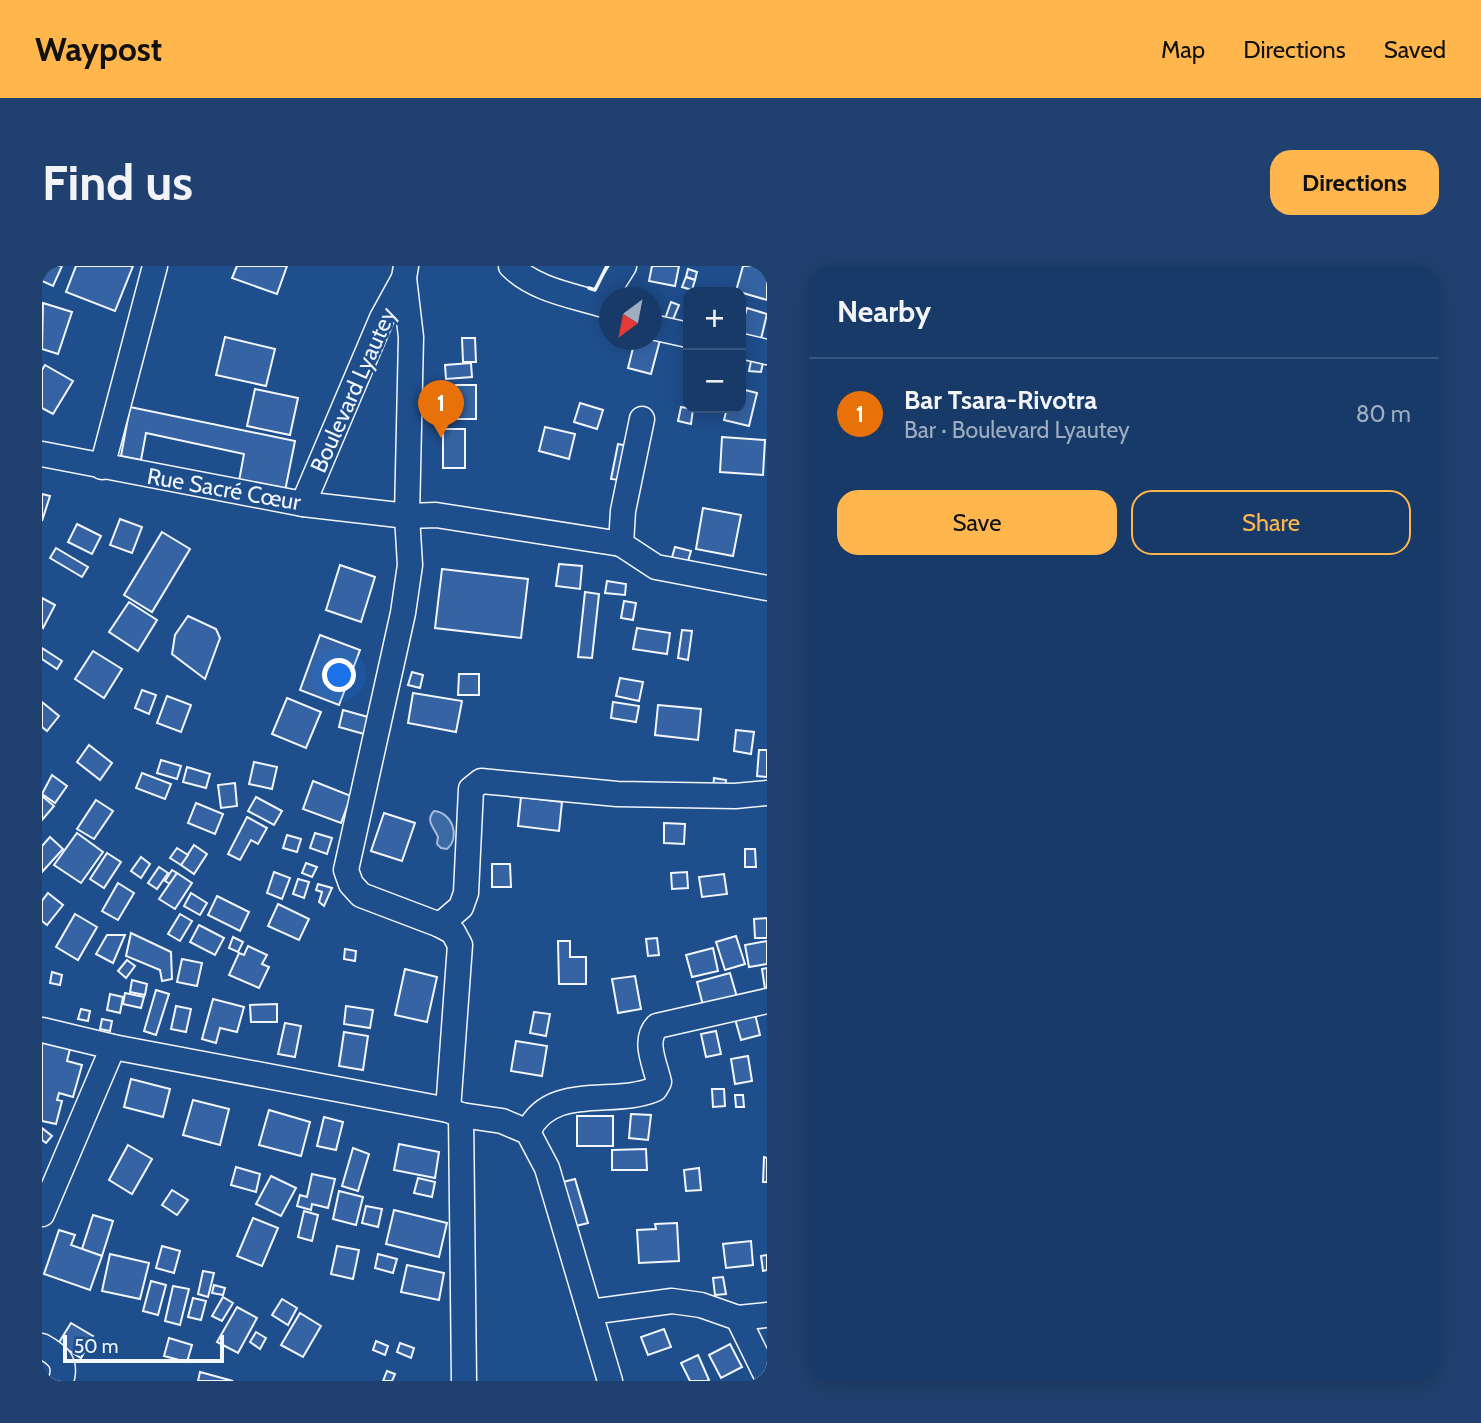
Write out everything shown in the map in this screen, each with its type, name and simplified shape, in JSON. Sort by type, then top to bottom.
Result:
[{"type":"street","points":[[102,467],[155,266]]},
{"type":"street","points":[[510,266],[520,276],[599,307]]},
{"type":"street","points":[[615,287],[624,266]]},
{"type":"street","name":"Boulevard Lyautey","points":[[303,504],[382,318],[405,272]]},
{"type":"street","name":"Boulevard Lyautey","points":[[405,272],[411,337],[407,516],[410,565],[403,613],[346,870],[351,884],[361,895],[440,925]]},
{"type":"street","points":[[662,329],[683,334]]},
{"type":"street","points":[[746,347],[767,352]]},
{"type":"street","points":[[642,419],[623,511],[621,544],[656,566],[767,588]]},
{"type":"street","name":"Rue Sacré Cœur","points":[[42,454],[303,504],[407,516],[436,515],[621,544]]},
{"type":"street","points":[[464,1381],[454,1112],[460,945],[453,932],[440,925],[461,907],[466,892],[471,789],[481,781],[492,781],[617,794],[735,796],[767,793]]},
{"type":"street","points":[[528,1132],[540,1112],[560,1102],[655,1089],[659,1082],[650,1042],[651,1033],[657,1026],[767,1001]]},
{"type":"street","points":[[42,1030],[113,1047],[502,1121],[528,1132],[547,1168],[610,1381]]},
{"type":"street","points":[[42,1214],[113,1047]]},
{"type":"street","points":[[590,1312],[671,1301],[701,1305],[738,1318],[767,1315]]},
{"type":"street","points":[[738,1318],[767,1377]]},
{"type":"street","points":[[42,1346],[57,1354],[63,1363],[61,1381]]},
{"type":"water","points":[[434,811],[450,820],[454,832],[447,849],[437,844],[438,837],[430,821]]},
{"type":"building","points":[[42,266],[62,266],[53,286],[42,281]]},
{"type":"building","points":[[76,266],[133,266],[115,311],[66,292]]},
{"type":"building","points":[[237,266],[287,266],[277,294],[232,278]]},
{"type":"building","points":[[652,266],[679,266],[675,286],[649,281]]},
{"type":"building","points":[[743,266],[767,266],[767,300],[746,294],[746,287],[737,287]]},
{"type":"building","points":[[688,269],[697,272],[695,280],[686,277]]},
{"type":"building","points":[[686,277],[695,280],[693,287],[682,287]]},
{"type":"building","points":[[671,302],[679,305],[672,322],[665,319]]},
{"type":"building","points":[[43,303],[72,312],[58,354],[42,349]]},
{"type":"building","points":[[747,308],[767,314],[760,343],[746,339]]},
{"type":"building","points":[[225,337],[275,349],[266,386],[216,375]]},
{"type":"building","points":[[462,338],[475,338],[476,362],[463,362]]},
{"type":"building","points":[[632,350],[657,350],[651,374],[628,368]]},
{"type":"building","points":[[752,356],[764,358],[761,372],[749,371]]},
{"type":"building","points":[[471,363],[472,377],[446,379],[445,365]]},
{"type":"building","points":[[45,365],[73,381],[53,414],[42,408],[42,370]]},
{"type":"building","points":[[456,385],[476,385],[476,419],[456,419]]},
{"type":"building","points":[[255,389],[298,398],[290,435],[247,426]]},
{"type":"building","points":[[746,390],[757,393],[749,426],[724,420],[726,413],[746,413]]},
{"type":"building","points":[[580,403],[603,410],[597,429],[574,422]]},
{"type":"building","points":[[130,407],[295,441],[285,491],[239,481],[244,454],[146,433],[141,460],[121,456]]},
{"type":"building","points":[[681,407],[683,413],[692,413],[691,424],[678,421]]},
{"type":"building","points":[[545,427],[575,434],[569,459],[539,451]]},
{"type":"building","points":[[443,429],[465,429],[465,468],[443,468]]},
{"type":"building","points":[[722,437],[765,440],[763,475],[720,472]]},
{"type":"building","points":[[618,444],[634,447],[627,481],[611,479]]},
{"type":"building","points":[[42,494],[50,496],[42,521]]},
{"type":"building","points":[[703,508],[741,515],[733,556],[696,549]]},
{"type":"building","points":[[120,519],[142,527],[132,553],[110,545]]},
{"type":"building","points":[[77,524],[101,536],[92,554],[68,542]]},
{"type":"building","points":[[162,532],[190,549],[152,612],[124,595]]},
{"type":"building","points":[[675,547],[691,551],[686,568],[670,564]]},
{"type":"building","points":[[56,548],[88,567],[82,577],[50,558]]},
{"type":"building","points":[[559,564],[582,566],[580,589],[556,586]]},
{"type":"building","points":[[340,565],[375,577],[361,622],[326,610]]},
{"type":"building","points":[[442,569],[528,579],[521,638],[435,628]]},
{"type":"building","points":[[607,581],[626,584],[625,595],[605,593]]},
{"type":"building","points":[[585,592],[599,594],[592,658],[578,657]]},
{"type":"building","points":[[42,598],[55,605],[43,628],[42,627]]},
{"type":"building","points":[[624,601],[636,603],[633,620],[621,618]]},
{"type":"building","points":[[129,602],[157,620],[138,651],[109,632]]},
{"type":"building","points":[[188,616],[216,629],[220,638],[205,679],[172,654],[175,635]]},
{"type":"building","points":[[637,628],[670,633],[667,654],[633,649]]},
{"type":"building","points":[[682,630],[692,631],[688,660],[678,658]]},
{"type":"building","points":[[320,635],[360,650],[339,705],[300,690]]},
{"type":"building","points":[[42,648],[62,661],[57,669],[42,659]]},
{"type":"building","points":[[93,651],[122,669],[104,698],[75,679]]},
{"type":"building","points":[[412,672],[423,675],[420,688],[408,685]]},
{"type":"building","points":[[459,674],[479,674],[479,695],[458,695]]},
{"type":"building","points":[[620,678],[643,682],[639,701],[616,696]]},
{"type":"building","points":[[142,690],[156,695],[149,714],[135,708]]},
{"type":"building","points":[[413,693],[462,701],[456,732],[408,723]]},
{"type":"building","points":[[167,696],[191,705],[181,732],[157,723]]},
{"type":"building","points":[[287,698],[321,712],[306,748],[272,734]]},
{"type":"building","points":[[42,702],[59,716],[47,731],[42,727]]},
{"type":"building","points":[[613,702],[639,706],[636,722],[611,718]]},
{"type":"building","points":[[658,705],[701,709],[698,740],[655,735]]},
{"type":"building","points":[[343,710],[368,717],[364,734],[339,727]]},
{"type":"building","points":[[736,730],[754,732],[751,754],[734,751]]},
{"type":"building","points":[[89,745],[112,763],[100,780],[77,762]]},
{"type":"building","points":[[759,750],[767,750],[767,777],[757,776]]},
{"type":"building","points":[[161,760],[181,766],[177,779],[157,773]]},
{"type":"building","points":[[254,762],[277,767],[272,789],[249,784]]},
{"type":"building","points":[[187,767],[210,774],[206,788],[183,782]]},
{"type":"building","points":[[142,773],[171,784],[165,799],[136,788]]},
{"type":"building","points":[[52,775],[67,786],[55,803],[42,794]]},
{"type":"building","points":[[714,778],[726,780],[725,792],[713,790]]},
{"type":"building","points":[[313,781],[351,796],[341,823],[303,809]]},
{"type":"building","points":[[235,783],[237,806],[221,808],[218,785]]},
{"type":"building","points":[[42,796],[54,806],[42,820]]},
{"type":"building","points":[[256,797],[282,811],[274,825],[248,811]]},
{"type":"building","points":[[521,797],[562,802],[559,831],[518,826]]},
{"type":"building","points":[[96,800],[113,811],[94,839],[77,829]]},
{"type":"building","points":[[196,803],[223,814],[215,834],[188,823]]},
{"type":"building","points":[[384,813],[415,823],[402,861],[371,851]]},
{"type":"building","points":[[247,817],[267,828],[258,844],[251,840],[240,860],[228,854]]},
{"type":"building","points":[[664,823],[685,824],[684,844],[664,843]]},
{"type":"building","points":[[77,833],[103,852],[81,883],[54,865]]},
{"type":"building","points":[[315,833],[332,838],[327,854],[310,848]]},
{"type":"building","points":[[287,835],[301,839],[297,852],[283,848]]},
{"type":"building","points":[[50,837],[63,849],[42,872],[42,846]]},
{"type":"building","points":[[194,845],[207,854],[194,874],[181,865]]},
{"type":"building","points":[[177,848],[188,855],[181,865],[170,858]]},
{"type":"building","points":[[745,849],[755,849],[756,867],[745,867]]},
{"type":"building","points":[[107,853],[121,862],[104,888],[90,879]]},
{"type":"building","points":[[141,857],[150,864],[141,878],[131,871]]},
{"type":"building","points":[[306,863],[317,867],[312,877],[302,873]]},
{"type":"building","points":[[492,864],[510,864],[511,887],[492,887]]},
{"type":"building","points":[[159,867],[168,873],[157,889],[148,883]]},
{"type":"building","points":[[172,870],[177,873],[170,884],[165,881]]},
{"type":"building","points":[[274,872],[290,878],[282,899],[267,893]]},
{"type":"building","points":[[687,872],[688,888],[672,889],[671,873]]},
{"type":"building","points":[[177,873],[192,883],[175,909],[159,899]]},
{"type":"building","points":[[724,874],[727,894],[702,897],[699,877]]},
{"type":"building","points":[[298,879],[309,882],[304,898],[293,894]]},
{"type":"building","points":[[118,883],[134,893],[118,920],[102,911]]},
{"type":"building","points":[[318,884],[332,888],[324,906],[319,902],[322,892],[316,890]]},
{"type":"building","points":[[48,893],[63,905],[47,925],[42,921],[42,901]]},
{"type":"building","points":[[191,893],[207,903],[200,915],[184,906]]},
{"type":"building","points":[[217,896],[249,912],[240,931],[208,915]]},
{"type":"building","points":[[278,904],[309,919],[299,940],[268,926]]},
{"type":"building","points":[[75,914],[97,927],[78,960],[56,947]]},
{"type":"building","points":[[180,914],[192,921],[180,941],[168,934]]},
{"type":"building","points":[[767,918],[767,938],[755,938],[754,919]]},
{"type":"building","points":[[199,925],[224,938],[215,955],[190,942]]},
{"type":"building","points":[[131,933],[171,952],[172,979],[162,981],[160,970],[126,956]]},
{"type":"building","points":[[107,935],[125,935],[113,963],[96,954]]},
{"type":"building","points":[[736,936],[745,964],[725,970],[716,942]]},
{"type":"building","points":[[233,937],[243,942],[238,952],[229,948]]},
{"type":"building","points":[[657,938],[659,955],[648,956],[646,939]]},
{"type":"building","points":[[558,941],[570,941],[570,957],[586,957],[586,984],[559,984]]},
{"type":"building","points":[[767,941],[767,964],[749,967],[745,945]]},
{"type":"building","points":[[248,946],[267,955],[262,964],[269,967],[259,988],[229,975],[239,953],[244,955]]},
{"type":"building","points":[[713,948],[718,971],[692,977],[686,955]]},
{"type":"building","points":[[345,949],[356,951],[355,961],[344,959]]},
{"type":"building","points":[[182,959],[202,963],[197,986],[177,982]]},
{"type":"building","points":[[127,960],[135,966],[126,978],[118,971]]},
{"type":"building","points":[[767,968],[767,989],[765,989],[762,969]]},
{"type":"building","points":[[405,969],[437,977],[427,1022],[395,1015]]},
{"type":"building","points":[[52,972],[62,975],[60,985],[50,983]]},
{"type":"building","points":[[730,973],[739,1004],[705,1013],[697,982]]},
{"type":"building","points":[[635,976],[641,1009],[618,1013],[612,979]]},
{"type":"building","points":[[132,980],[147,984],[145,995],[130,992]]},
{"type":"building","points":[[156,990],[169,994],[156,1035],[144,1031]]},
{"type":"building","points":[[125,993],[144,997],[141,1008],[123,1004]]},
{"type":"building","points":[[110,994],[123,997],[120,1013],[107,1010]]},
{"type":"building","points":[[213,999],[244,1007],[237,1032],[220,1028],[216,1043],[202,1039]]},
{"type":"building","points":[[277,1004],[277,1022],[251,1022],[250,1005]]},
{"type":"building","points":[[176,1006],[191,1009],[186,1032],[171,1029]]},
{"type":"building","points":[[346,1006],[373,1010],[370,1028],[344,1024]]},
{"type":"building","points":[[81,1009],[90,1011],[88,1021],[78,1019]]},
{"type":"building","points":[[534,1012],[550,1014],[546,1036],[530,1033]]},
{"type":"building","points":[[755,1014],[760,1035],[741,1040],[735,1019]]},
{"type":"building","points":[[102,1019],[112,1021],[110,1031],[100,1029]]},
{"type":"building","points":[[285,1023],[301,1026],[295,1057],[278,1054]]},
{"type":"building","points":[[716,1031],[721,1054],[706,1057],[701,1034]]},
{"type":"building","points":[[344,1032],[368,1036],[363,1070],[339,1066]]},
{"type":"building","points":[[516,1041],[547,1046],[542,1076],[511,1071]]},
{"type":"building","points":[[42,1042],[70,1049],[67,1061],[82,1065],[73,1097],[59,1093],[57,1100],[62,1101],[56,1124],[42,1121]]},
{"type":"building","points":[[748,1056],[752,1081],[735,1084],[731,1059]]},
{"type":"building","points":[[131,1079],[170,1089],[163,1117],[124,1107]]},
{"type":"building","points":[[712,1089],[724,1089],[725,1106],[713,1107]]},
{"type":"building","points":[[735,1095],[743,1095],[744,1107],[736,1107]]},
{"type":"building","points":[[193,1100],[229,1109],[220,1145],[183,1135]]},
{"type":"building","points":[[269,1110],[310,1122],[301,1156],[259,1145]]},
{"type":"building","points":[[631,1114],[651,1115],[648,1140],[629,1138]]},
{"type":"building","points":[[577,1116],[613,1116],[613,1146],[577,1146]]},
{"type":"building","points":[[324,1117],[343,1122],[336,1150],[317,1146]]},
{"type":"building","points":[[42,1128],[52,1136],[46,1143],[42,1140]]},
{"type":"building","points":[[399,1144],[439,1152],[435,1178],[394,1170]]},
{"type":"building","points":[[128,1145],[152,1159],[132,1194],[109,1180]]},
{"type":"building","points":[[353,1148],[369,1154],[358,1191],[342,1186]]},
{"type":"building","points":[[646,1149],[647,1170],[612,1170],[612,1150]]},
{"type":"building","points":[[764,1157],[767,1158],[767,1182],[763,1182]]},
{"type":"building","points":[[236,1167],[260,1174],[256,1192],[231,1185]]},
{"type":"building","points":[[699,1168],[701,1190],[686,1191],[684,1170]]},
{"type":"building","points":[[312,1174],[335,1179],[328,1208],[312,1204],[311,1210],[297,1206],[300,1195],[307,1197]]},
{"type":"building","points":[[271,1176],[296,1188],[281,1216],[256,1204]]},
{"type":"building","points":[[418,1178],[435,1182],[432,1197],[414,1193]]},
{"type":"building","points":[[575,1179],[588,1223],[576,1226],[563,1182]]},
{"type":"building","points":[[172,1190],[188,1200],[177,1215],[162,1205]]},
{"type":"building","points":[[339,1191],[363,1197],[356,1225],[333,1219]]},
{"type":"building","points":[[366,1206],[382,1209],[378,1227],[362,1223]]},
{"type":"building","points":[[394,1210],[447,1223],[439,1257],[386,1244]]},
{"type":"building","points":[[304,1211],[318,1215],[312,1241],[298,1237]]},
{"type":"building","points":[[93,1215],[113,1221],[102,1256],[82,1249]]},
{"type":"building","points":[[253,1218],[278,1228],[262,1266],[237,1256]]},
{"type":"building","points":[[677,1223],[679,1261],[639,1263],[637,1230],[656,1229],[655,1224]]},
{"type":"building","points":[[59,1230],[75,1235],[71,1245],[102,1256],[90,1290],[44,1274]]},
{"type":"building","points":[[751,1241],[753,1265],[726,1268],[723,1244]]},
{"type":"building","points":[[162,1246],[180,1251],[174,1273],[156,1268]]},
{"type":"building","points":[[337,1246],[359,1250],[353,1279],[331,1274]]},
{"type":"building","points":[[110,1254],[149,1263],[140,1299],[102,1291]]},
{"type":"building","points":[[378,1254],[397,1259],[393,1273],[375,1268]]},
{"type":"building","points":[[767,1255],[767,1270],[763,1271],[761,1256]]},
{"type":"building","points":[[407,1265],[444,1273],[439,1300],[401,1292]]},
{"type":"building","points":[[203,1271],[214,1273],[208,1297],[198,1294]]},
{"type":"building","points":[[723,1277],[726,1294],[715,1295],[713,1278]]},
{"type":"building","points":[[151,1281],[166,1285],[158,1315],[143,1311]]},
{"type":"building","points":[[214,1285],[225,1288],[223,1295],[212,1293]]},
{"type":"building","points":[[173,1286],[189,1289],[180,1325],[165,1321]]},
{"type":"building","points":[[223,1297],[233,1303],[222,1321],[212,1316]]},
{"type":"building","points":[[193,1298],[206,1301],[201,1320],[188,1317]]},
{"type":"building","points":[[282,1299],[297,1308],[288,1325],[272,1315]]},
{"type":"building","points":[[237,1307],[257,1318],[238,1353],[217,1342]]},
{"type":"building","points":[[300,1313],[321,1326],[303,1357],[281,1345]]},
{"type":"building","points":[[71,1323],[93,1336],[81,1358],[58,1344]]},
{"type":"building","points":[[664,1329],[671,1347],[648,1355],[641,1337]]},
{"type":"building","points":[[256,1332],[266,1338],[260,1349],[250,1342]]},
{"type":"building","points":[[169,1338],[192,1345],[187,1362],[164,1356]]},
{"type":"building","points":[[376,1341],[388,1346],[385,1355],[373,1350]]},
{"type":"building","points":[[400,1343],[414,1348],[411,1358],[397,1352]]},
{"type":"building","points":[[730,1344],[742,1367],[721,1378],[709,1355]]},
{"type":"building","points":[[698,1355],[709,1380],[707,1381],[690,1381],[681,1363]]},
{"type":"building","points":[[387,1371],[395,1374],[392,1381],[383,1381]]},
{"type":"building","points":[[200,1372],[233,1381],[198,1381]]},
{"type":"wall","points":[[589,288],[595,290],[607,266]]},
{"type":"place","name":"Bar Tsara-Rivotra","points":[[441,438]]}]
